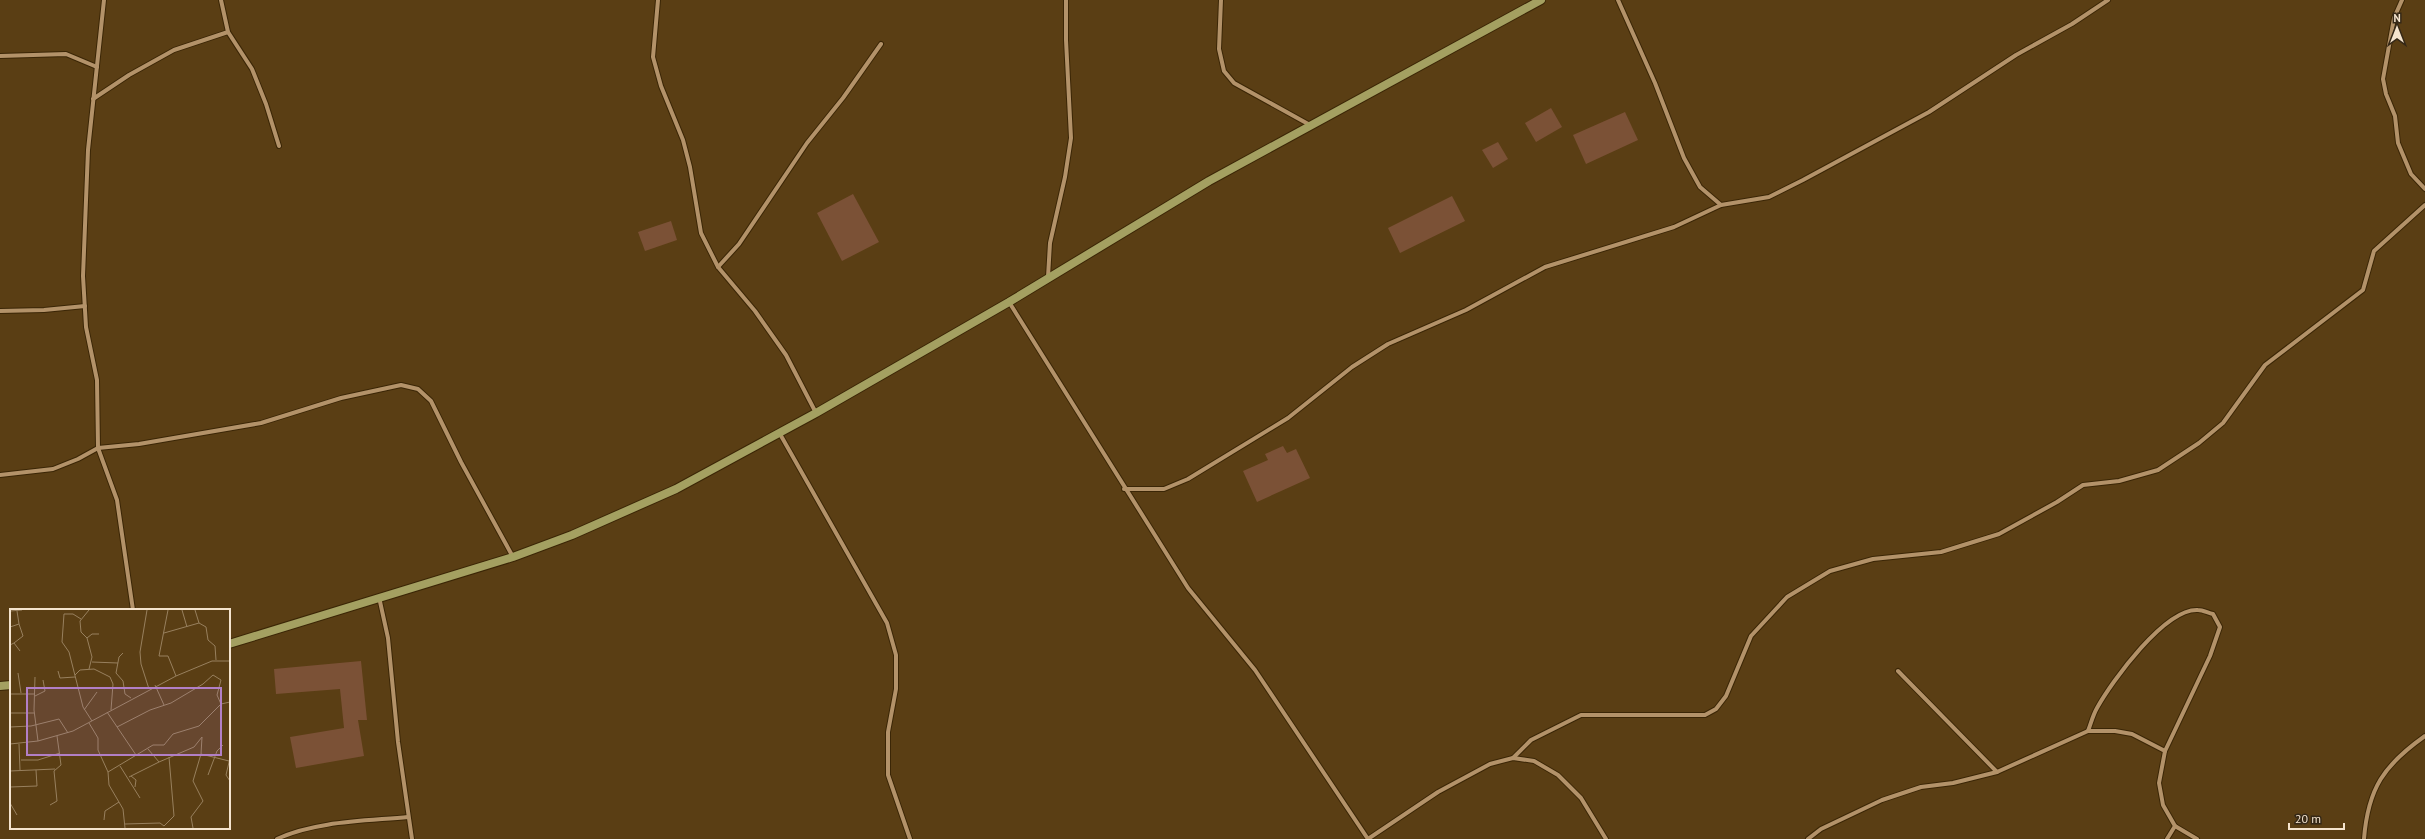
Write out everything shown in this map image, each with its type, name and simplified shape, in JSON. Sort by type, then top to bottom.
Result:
[{"type":"street","points":[[104,0],[93,99],[84,236],[86,327],[97,380],[98,448],[116,500],[133,609]]},
{"type":"street","points":[[221,0],[228,32],[252,69],[280,146]]},
{"type":"street","points":[[658,0],[653,57],[661,86],[683,140],[690,167],[701,233],[718,267],[773,335],[786,355],[816,413]]},
{"type":"street","points":[[1048,277],[1050,243],[1065,177],[1071,138],[1066,40],[1066,0]]},
{"type":"street","points":[[1221,0],[1220,49],[1224,71],[1234,83],[1310,125]]},
{"type":"street","points":[[1618,0],[1655,83],[1684,158],[1700,187],[1721,205]]},
{"type":"street","points":[[1124,489],[1164,489],[1188,479],[1288,418],[1352,367],[1388,344],[1466,310],[1545,267],[1674,227],[1721,205],[1741,204],[1769,197],[1929,112],[2016,54],[2072,24],[2108,0]]},
{"type":"street","points":[[2402,0],[2394,18],[2383,79],[2386,94],[2395,116],[2398,143],[2411,174],[2425,189]]},
{"type":"street","points":[[230,644],[513,557],[572,535],[676,489],[780,434],[1009,302],[1208,181],[1536,1]]},
{"type":"street","points":[[93,99],[129,75],[174,50],[228,32]]},
{"type":"street","points":[[718,267],[739,244],[807,143],[843,98],[882,44]]},
{"type":"street","points":[[0,56],[66,54],[97,67]]},
{"type":"street","points":[[1513,758],[1531,740],[1581,715],[1706,715],[1716,709],[1726,696],[1751,636],[1787,597],[1830,571],[1873,559],[1948,550],[1999,534],[2057,502],[2083,485],[2119,481],[2158,470],[2199,443],[2223,422],[2265,365],[2363,290],[2374,251],[2425,205]]},
{"type":"street","points":[[1009,302],[1124,489],[1188,588],[1255,670],[1368,839],[1438,792],[1490,764],[1513,758],[1534,761],[1558,775],[1581,798],[1606,839]]},
{"type":"street","points":[[0,311],[44,310],[86,306]]},
{"type":"street","points":[[0,475],[53,469],[78,459],[98,448],[139,444],[261,423],[341,398],[401,385],[418,389],[431,401],[461,462],[513,557]]},
{"type":"street","points":[[780,434],[887,623],[896,655],[896,689],[888,732],[888,775],[910,839]]},
{"type":"street","points":[[379,597],[388,638],[398,742],[412,839]]},
{"type":"street","points":[[2088,730],[2097,708],[2133,656],[2164,626],[2182,614],[2197,610],[2213,614],[2220,627],[2210,656],[2165,751],[2159,783],[2163,805],[2175,826],[2197,839]]},
{"type":"street","points":[[1898,671],[1997,772]]},
{"type":"street","points":[[0,686],[10,685]]},
{"type":"street","points":[[1808,839],[1821,829],[1882,800],[1921,787],[1953,783],[1997,772],[2088,730],[2115,731],[2132,734],[2165,751]]},
{"type":"street","points":[[2364,839],[2366,815],[2378,781],[2401,753],[2425,736]]},
{"type":"street","points":[[277,839],[291,833],[350,822],[408,817]]},
{"type":"street","points":[[2167,839],[2175,826]]},
{"type":"building","points":[[1551,108],[1562,127],[1536,142],[1525,123]]},
{"type":"building","points":[[1625,112],[1638,140],[1586,164],[1573,135]]},
{"type":"building","points":[[1498,142],[1508,159],[1493,168],[1482,150]]},
{"type":"building","points":[[853,194],[879,242],[842,261],[817,213]]},
{"type":"building","points":[[1452,196],[1465,221],[1400,253],[1388,228]]},
{"type":"building","points":[[671,221],[677,240],[645,251],[638,232]]},
{"type":"building","points":[[1283,446],[1287,453],[1296,449],[1310,478],[1257,502],[1243,471],[1268,460],[1265,454]]},
{"type":"building","points":[[361,661],[367,720],[358,720],[364,756],[296,768],[290,737],[344,728],[340,689],[276,694],[274,669]]}]
